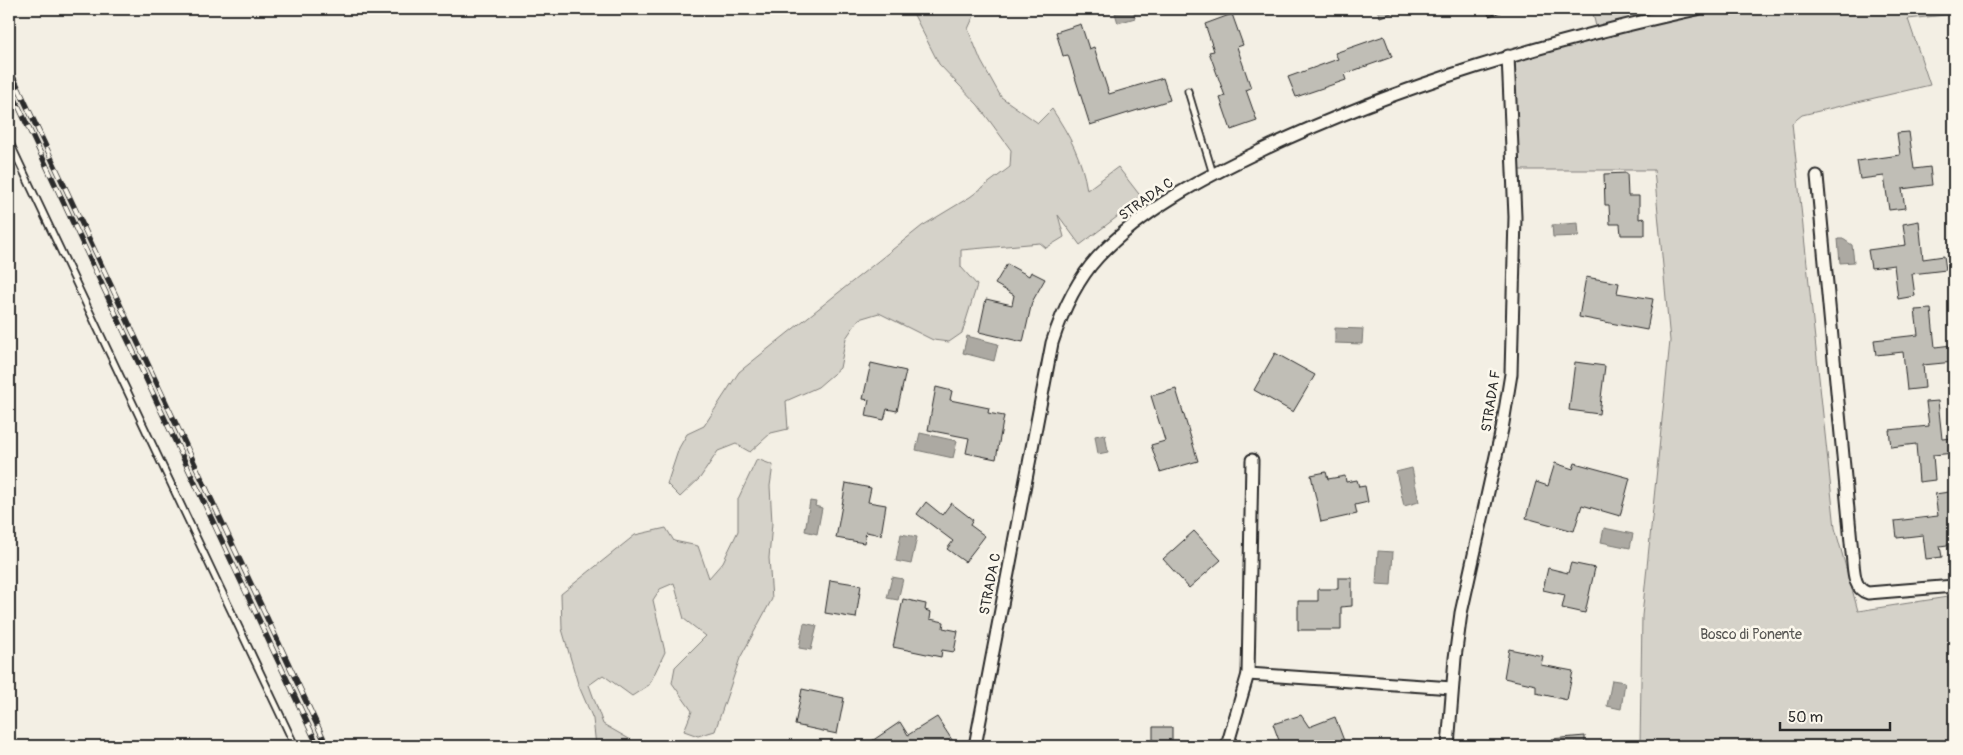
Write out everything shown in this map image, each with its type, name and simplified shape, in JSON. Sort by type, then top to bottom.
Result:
[{"type":"street","name":"STRADA C","points":[[975,746],[1052,343],[1060,319],[1082,276],[1112,243],[1156,209],[1213,174],[1335,117],[1508,56],[1697,9]]},
{"type":"street","name":"STRADA F","points":[[1448,746],[1452,688],[1461,613],[1502,429],[1511,374],[1516,217],[1508,56]]},
{"type":"street","points":[[1817,176],[1852,554],[1857,584],[1862,591],[1868,593],[1954,586]]},
{"type":"street","points":[[1227,746],[1248,674],[1252,460]]},
{"type":"street","points":[[1248,674],[1452,688]]},
{"type":"lane","points":[[1188,92],[1213,174]]},
{"type":"lane","points":[[9,141],[295,746]]},
{"type":"green space","points":[[911,9],[977,9],[968,29],[981,61],[1001,97],[1038,123],[1052,109],[1074,148],[1082,168],[1087,190],[1118,167],[1142,198],[1080,245],[1058,215],[1064,237],[1046,248],[1040,243],[961,250],[961,267],[977,285],[962,333],[949,342],[933,340],[879,313],[859,319],[846,338],[840,368],[818,387],[786,401],[788,429],[771,433],[750,452],[736,444],[718,451],[700,478],[680,497],[667,484],[679,448],[687,434],[704,426],[739,372],[922,226],[970,197],[1010,167],[1011,150],[978,105],[939,64]]},
{"type":"green space","name":"Bosco di Ponente","points":[[1592,9],[1954,9],[1954,14],[1908,19],[1930,85],[1802,115],[1792,123],[1835,528],[1858,611],[1954,596],[1954,739],[1923,746],[1640,746],[1642,616],[1670,341],[1654,170],[1516,170],[1508,56],[1597,31]]},
{"type":"green space","points":[[757,459],[773,465],[770,486],[772,523],[769,558],[772,599],[740,658],[715,731],[698,736],[684,731],[692,711],[672,683],[675,667],[706,636],[684,619],[674,583],[660,589],[653,600],[665,652],[649,685],[632,696],[603,675],[589,685],[603,724],[631,740],[635,746],[596,746],[593,719],[578,684],[562,629],[561,594],[635,535],[666,528],[674,541],[698,546],[709,578],[723,562],[738,531],[738,499]]},
{"type":"shaded area","points":[[1132,9],[1135,18],[1118,23],[1115,13]]},
{"type":"shaded area","points":[[1578,223],[1579,236],[1553,237],[1552,225]]},
{"type":"shaded area","points":[[1838,239],[1843,239],[1852,245],[1854,262],[1840,263]]},
{"type":"shaded area","points":[[1335,328],[1363,329],[1362,344],[1335,343]]},
{"type":"shaded area","points":[[967,336],[998,344],[994,361],[963,353]]},
{"type":"shaded area","points":[[920,433],[957,441],[953,458],[916,450]]},
{"type":"shaded area","points":[[1105,434],[1108,452],[1098,454],[1095,436]]},
{"type":"shaded area","points":[[1412,468],[1419,502],[1404,506],[1396,472]]},
{"type":"shaded area","points":[[810,501],[816,502],[815,506],[822,508],[817,534],[805,531]]},
{"type":"shaded area","points":[[1604,528],[1633,534],[1630,548],[1601,542]]},
{"type":"shaded area","points":[[901,534],[917,537],[911,564],[896,561]]},
{"type":"shaded area","points":[[1378,551],[1393,552],[1391,585],[1376,584]]},
{"type":"shaded area","points":[[892,577],[903,579],[898,600],[887,598]]},
{"type":"shaded area","points":[[804,623],[817,626],[811,650],[799,648]]},
{"type":"shaded area","points":[[1612,680],[1625,682],[1621,709],[1607,706]]},
{"type":"building","points":[[1377,9],[1403,9],[1380,17]]},
{"type":"building","points":[[1486,9],[1506,9],[1507,10],[1489,16]]},
{"type":"building","points":[[1232,14],[1243,45],[1237,47],[1251,88],[1246,90],[1257,121],[1231,130],[1220,98],[1225,96],[1209,52],[1214,51],[1205,24]]},
{"type":"building","points":[[1081,24],[1089,49],[1094,47],[1109,94],[1163,78],[1170,100],[1090,125],[1068,55],[1063,56],[1056,32]]},
{"type":"building","points":[[1384,36],[1392,57],[1344,74],[1346,80],[1296,97],[1288,77],[1338,59],[1335,53]]},
{"type":"building","points":[[1909,132],[1914,169],[1930,167],[1932,185],[1902,189],[1905,208],[1889,210],[1884,176],[1860,179],[1857,161],[1900,155],[1897,133]]},
{"type":"building","points":[[1627,173],[1628,196],[1639,196],[1639,219],[1645,218],[1645,235],[1621,235],[1620,224],[1610,224],[1609,205],[1605,205],[1604,174]]},
{"type":"building","points":[[1919,221],[1923,259],[1944,256],[1946,270],[1912,274],[1915,296],[1898,299],[1894,265],[1871,268],[1868,250],[1906,245],[1903,224]]},
{"type":"building","points":[[1007,264],[1029,276],[1031,272],[1045,279],[1032,302],[1023,342],[979,332],[986,299],[1012,305],[1014,295],[995,284]]},
{"type":"building","points":[[1586,277],[1619,283],[1617,293],[1653,299],[1647,330],[1579,317]]},
{"type":"building","points":[[1931,309],[1935,347],[1952,345],[1954,362],[1923,365],[1925,388],[1907,390],[1903,352],[1876,355],[1874,340],[1918,335],[1915,310]]},
{"type":"building","points":[[1275,353],[1315,375],[1293,412],[1254,390]]},
{"type":"building","points":[[1575,362],[1605,366],[1599,414],[1569,410]]},
{"type":"building","points":[[871,363],[906,371],[897,411],[887,409],[884,420],[866,416],[869,400],[863,399]]},
{"type":"building","points":[[936,387],[952,391],[950,400],[989,408],[988,413],[1004,416],[996,459],[966,453],[969,438],[928,430]]},
{"type":"building","points":[[1176,389],[1198,461],[1160,472],[1151,445],[1165,441],[1151,396]]},
{"type":"building","points":[[1938,401],[1942,439],[1954,438],[1954,453],[1933,455],[1935,480],[1919,482],[1916,444],[1891,447],[1889,430],[1929,426],[1926,402]]},
{"type":"building","points":[[1555,463],[1573,469],[1575,463],[1630,478],[1620,516],[1582,505],[1574,531],[1526,518],[1536,482],[1548,486]]},
{"type":"building","points":[[1326,472],[1328,479],[1345,476],[1346,482],[1357,480],[1359,487],[1365,486],[1368,502],[1355,505],[1357,514],[1321,522],[1311,475]]},
{"type":"building","points":[[846,483],[871,488],[868,502],[886,505],[881,535],[866,532],[864,543],[836,538]]},
{"type":"building","points":[[1949,492],[1954,544],[1940,546],[1942,557],[1926,559],[1923,535],[1897,538],[1895,521],[1938,516],[1935,494]]},
{"type":"building","points":[[926,502],[942,515],[951,503],[973,520],[970,525],[985,536],[965,562],[947,549],[953,541],[917,514]]},
{"type":"building","points":[[1194,531],[1221,560],[1189,588],[1163,559]]},
{"type":"building","points":[[1571,563],[1595,568],[1585,613],[1562,608],[1565,595],[1543,590],[1548,568],[1568,573]]},
{"type":"building","points":[[1338,578],[1352,578],[1352,606],[1341,607],[1341,630],[1298,630],[1298,601],[1318,601],[1318,589],[1338,589]]},
{"type":"building","points":[[830,580],[861,585],[856,618],[825,613]]},
{"type":"building","points":[[903,599],[926,604],[925,610],[931,612],[930,619],[944,622],[943,628],[958,631],[954,652],[942,650],[941,657],[893,647]]},
{"type":"building","points":[[1509,649],[1543,656],[1541,665],[1573,671],[1567,700],[1536,693],[1536,685],[1504,678]]},
{"type":"building","points":[[802,689],[844,698],[837,734],[795,725]]},
{"type":"building","points":[[1301,715],[1309,727],[1335,717],[1346,746],[1281,746],[1273,724]]},
{"type":"building","points":[[937,717],[956,746],[872,746],[869,743],[900,722],[908,735]]},
{"type":"building","points":[[1153,727],[1172,727],[1172,745],[1185,746],[1153,746]]},
{"type":"building","points":[[1585,736],[1585,746],[1552,746],[1551,739]]},
{"type":"railway","points":[[9,68],[327,746]]},
{"type":"railway","points":[[9,86],[318,746]]}]
